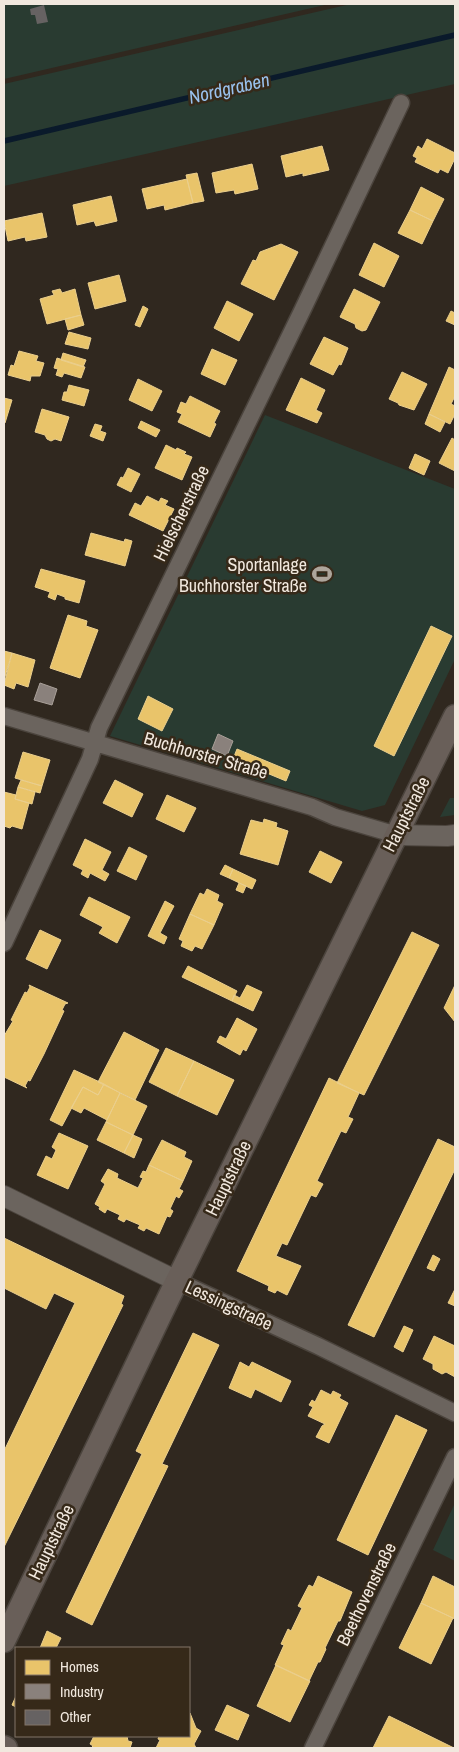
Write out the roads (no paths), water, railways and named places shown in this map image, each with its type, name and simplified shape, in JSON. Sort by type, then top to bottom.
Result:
[{"type":"main road","name":"Hauptstraße","points":[[4,1641],[177,1281],[455,716]]},
{"type":"street","name":"Hielscherstraße","points":[[4,943],[90,758],[99,728],[298,320],[401,103]]},
{"type":"street","name":"Buchhorster Straße","points":[[4,716],[312,807],[335,817],[396,834]]},
{"type":"street","points":[[396,834],[455,835]]},
{"type":"street","name":"Lessingstraße","points":[[4,1196],[177,1281],[310,1342],[455,1413]]},
{"type":"street","name":"Beethovenstraße","points":[[313,1748],[455,1457]]},
{"type":"waterway","name":"Nordgraben","points":[[4,141],[455,35]]},
{"type":"place","name":"Sportanlage Buchhorster Straße","points":[[322,574]]}]
